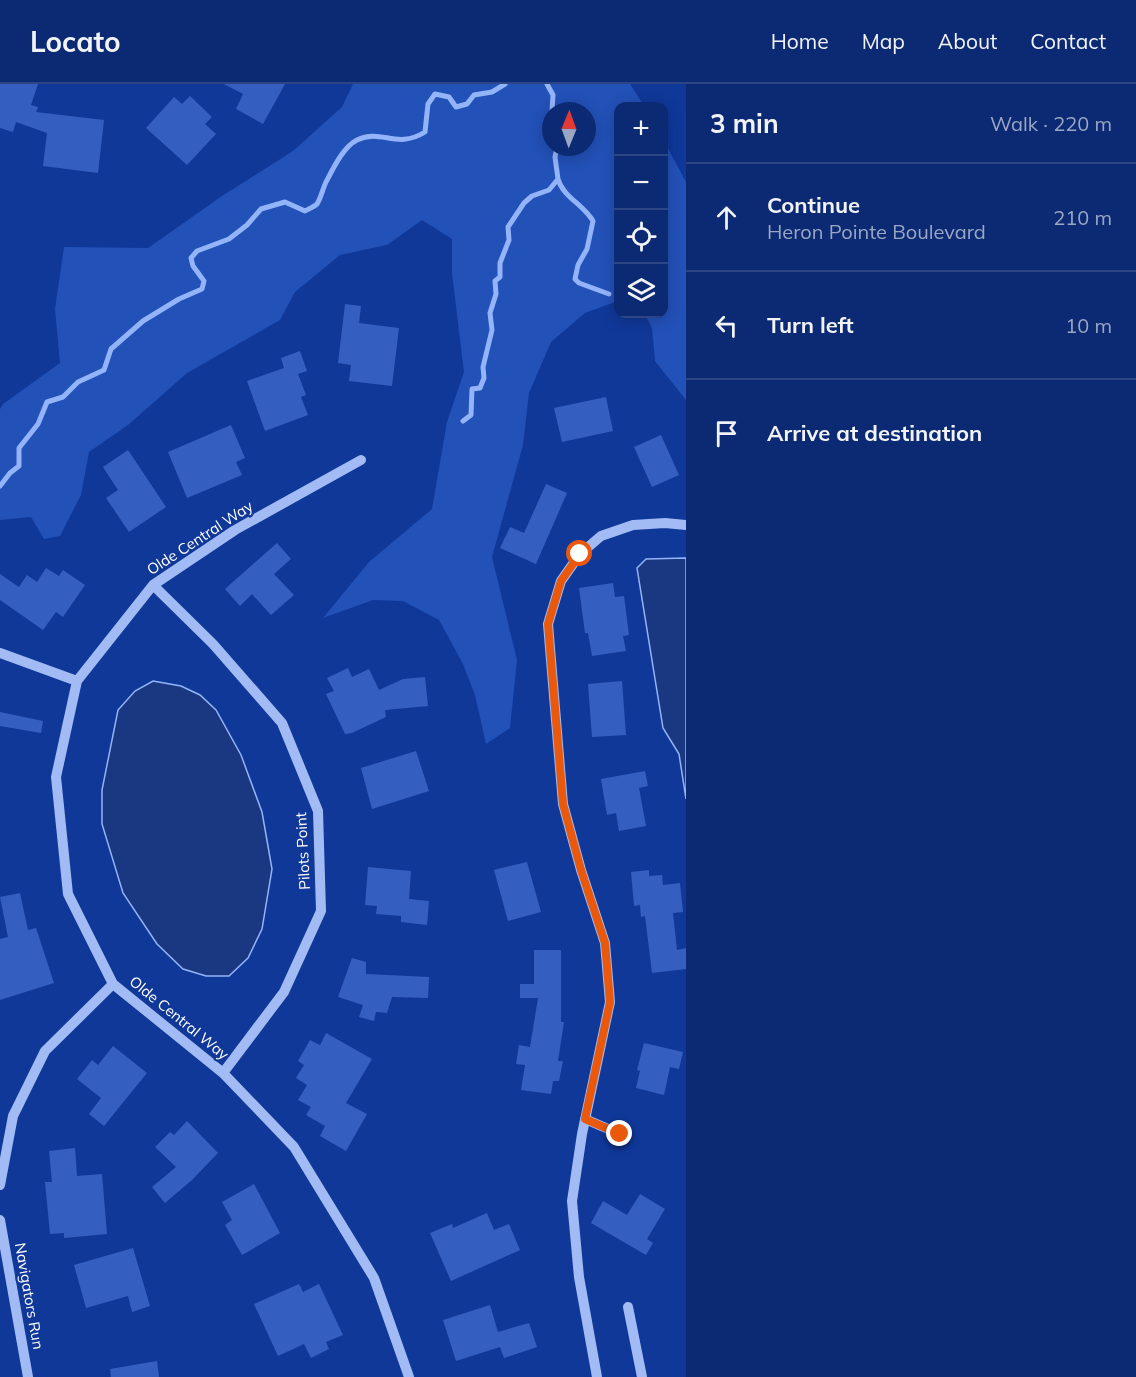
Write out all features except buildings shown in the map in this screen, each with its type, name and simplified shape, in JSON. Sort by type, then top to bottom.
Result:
[{"type":"street","name":"Olde Central Way","points":[[361,460],[235,530],[153,585],[77,681],[56,777],[68,894],[113,984],[223,1072],[294,1147],[374,1278],[408,1377]]},
{"type":"street","points":[[597,1377],[579,1277],[572,1201],[585,1119],[610,1002],[605,943],[581,870],[563,804],[548,624],[561,581],[580,554],[601,536],[633,525],[665,523],[686,525]]},
{"type":"street","name":"Pilots Point","points":[[153,585],[213,644],[282,723],[318,811],[321,911],[284,992],[223,1072]]},
{"type":"street","points":[[0,653],[77,681]]},
{"type":"street","points":[[0,1185],[13,1116],[45,1051],[113,984]]},
{"type":"street","points":[[585,1119],[620,1134]]},
{"type":"street","name":"Navigators Run","points":[[0,1220],[28,1377]]},
{"type":"street","points":[[628,1307],[642,1377]]},
{"type":"shaded area","points":[[353,84],[630,84],[641,102],[614,102],[614,302],[585,313],[551,342],[529,393],[523,445],[492,557],[517,660],[510,728],[486,744],[475,695],[463,664],[439,620],[403,601],[373,600],[323,618],[369,562],[432,509],[447,422],[464,372],[452,273],[452,239],[422,220],[387,245],[340,255],[295,292],[280,320],[187,373],[128,425],[89,452],[81,495],[60,536],[44,539],[31,517],[0,520],[0,409],[3,404],[60,363],[55,309],[64,247],[148,248],[222,196],[293,151],[342,107]]},
{"type":"shaded area","points":[[668,148],[686,182],[686,400],[655,361],[652,328],[647,318],[668,318]]},
{"type":"shaded area","points":[[686,558],[686,799],[679,754],[663,728],[637,568],[646,559]]},
{"type":"shaded area","points":[[153,681],[181,686],[200,695],[216,710],[241,755],[262,812],[272,869],[262,929],[248,958],[229,976],[206,976],[183,969],[157,944],[123,893],[102,824],[102,790],[118,710],[135,691]]},
{"type":"waterway","points":[[0,486],[19,466],[19,448],[38,424],[47,402],[63,397],[78,382],[104,370],[111,349],[143,321],[179,299],[202,289],[204,281],[193,266],[191,258],[197,251],[229,239],[247,225],[261,209],[285,202],[305,211],[314,206],[335,165],[352,143],[374,136],[406,139],[425,132],[428,104],[435,94],[449,97],[456,107],[467,104],[474,95],[492,92],[505,84]]},
{"type":"waterway","points":[[547,84],[553,95],[553,102]]},
{"type":"waterway","points":[[463,421],[471,415],[472,389],[480,388],[484,378],[483,367],[492,330],[490,313],[496,294],[495,281],[500,277],[500,263],[509,240],[508,227],[524,203],[532,196],[549,190],[558,179],[555,156]]},
{"type":"waterway","points":[[558,179],[564,191],[593,221],[587,249],[578,265],[575,279],[579,283],[609,294]]},
{"type":"route","points":[[580,554],[561,581],[548,624],[563,804],[581,870],[605,943],[610,1002],[585,1119],[620,1134]]}]
